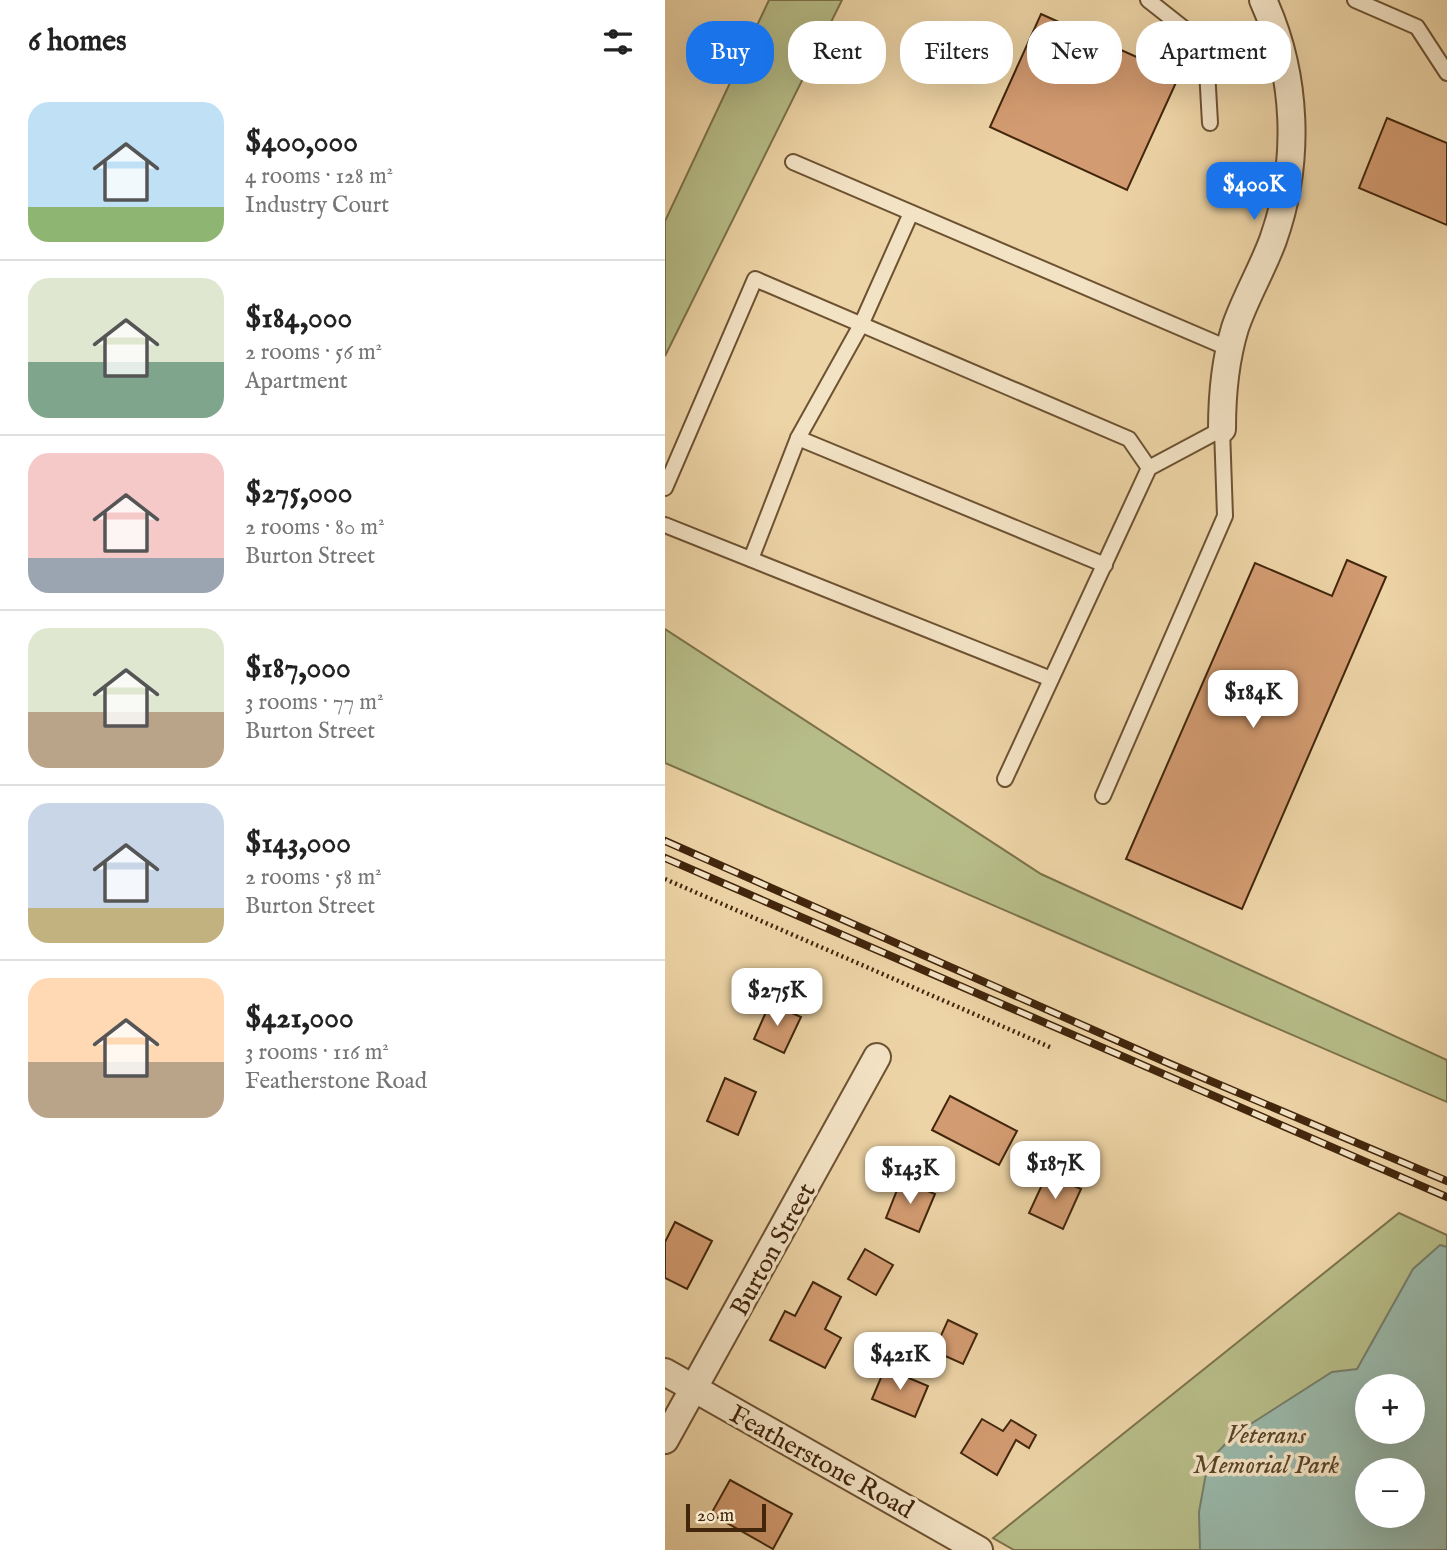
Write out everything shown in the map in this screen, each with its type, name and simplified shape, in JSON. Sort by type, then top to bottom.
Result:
[{"type":"street","points":[[1222,429],[1222,405],[1230,349],[1236,326],[1274,238],[1284,201],[1291,154],[1291,106],[1285,58],[1263,0]]},
{"type":"street","name":"Burton Street","points":[[665,1440],[877,1057]]},
{"type":"street","name":"Featherstone Road","points":[[665,1372],[979,1550]]},
{"type":"lane","points":[[1147,0],[1186,30],[1207,70],[1210,123]]},
{"type":"lane","points":[[1355,0],[1417,27],[1447,73]]},
{"type":"lane","points":[[793,162],[1230,349]]},
{"type":"lane","points":[[751,559],[798,438],[861,325],[911,213]]},
{"type":"lane","points":[[665,488],[755,279],[1129,439],[1149,468]]},
{"type":"lane","points":[[1005,779],[1149,468],[1222,429],[1225,516],[1103,796]]},
{"type":"lane","points":[[798,438],[1105,565]]},
{"type":"lane","points":[[665,525],[1051,678]]},
{"type":"path","points":[[665,879],[1052,1048]]},
{"type":"green space","points":[[769,0],[842,0],[832,21],[788,21],[788,84],[800,84],[665,356],[665,221],[729,84],[774,84],[774,21],[759,21]]},
{"type":"green space","points":[[665,629],[1041,874],[1447,1060],[1447,1102],[665,763]]},
{"type":"green space","name":"Veterans Memorial Park","points":[[1399,1213],[1447,1235],[1447,1550],[1014,1550],[993,1538]]},
{"type":"shaded area","points":[[1440,1245],[1447,1247],[1447,1550],[1200,1550],[1199,1512],[1208,1462],[1235,1434],[1332,1372],[1357,1369],[1413,1269]]},
{"type":"building","points":[[1041,14],[1057,21],[1038,21]]},
{"type":"building","points":[[1027,45],[1027,84],[1122,84],[1122,50],[1136,57],[1136,84],[1175,84],[1127,190],[990,127],[1009,84],[1013,84],[1013,76]]},
{"type":"building","points":[[1387,118],[1447,143],[1447,225],[1359,188]]},
{"type":"building","points":[[1347,560],[1386,577],[1242,909],[1126,859],[1255,563],[1332,596]]},
{"type":"building","points":[[770,1003],[801,1017],[784,1053],[754,1039]]},
{"type":"building","points":[[725,1078],[756,1092],[738,1135],[707,1121]]},
{"type":"building","points":[[950,1096],[1017,1131],[999,1165],[932,1130]]},
{"type":"building","points":[[1047,1174],[1081,1189],[1063,1229],[1029,1213]]},
{"type":"building","points":[[901,1180],[935,1194],[919,1232],[886,1218]]},
{"type":"building","points":[[675,1222],[712,1241],[687,1289],[665,1278],[665,1242]]},
{"type":"building","points":[[865,1249],[893,1265],[876,1295],[848,1279]]},
{"type":"building","points":[[813,1282],[841,1297],[825,1329],[841,1338],[825,1368],[770,1340],[785,1311],[795,1316]]},
{"type":"building","points":[[948,1320],[977,1334],[963,1364],[934,1351]]},
{"type":"building","points":[[885,1368],[928,1386],[915,1417],[872,1399]]},
{"type":"building","points":[[982,1419],[1003,1431],[1011,1420],[1036,1435],[1029,1448],[1016,1440],[997,1475],[961,1453]]},
{"type":"building","points":[[730,1480],[792,1514],[773,1549],[711,1514]]},
{"type":"railway","points":[[665,841],[1168,1063],[1447,1181]]},
{"type":"railway","points":[[665,858],[1447,1197]]}]
